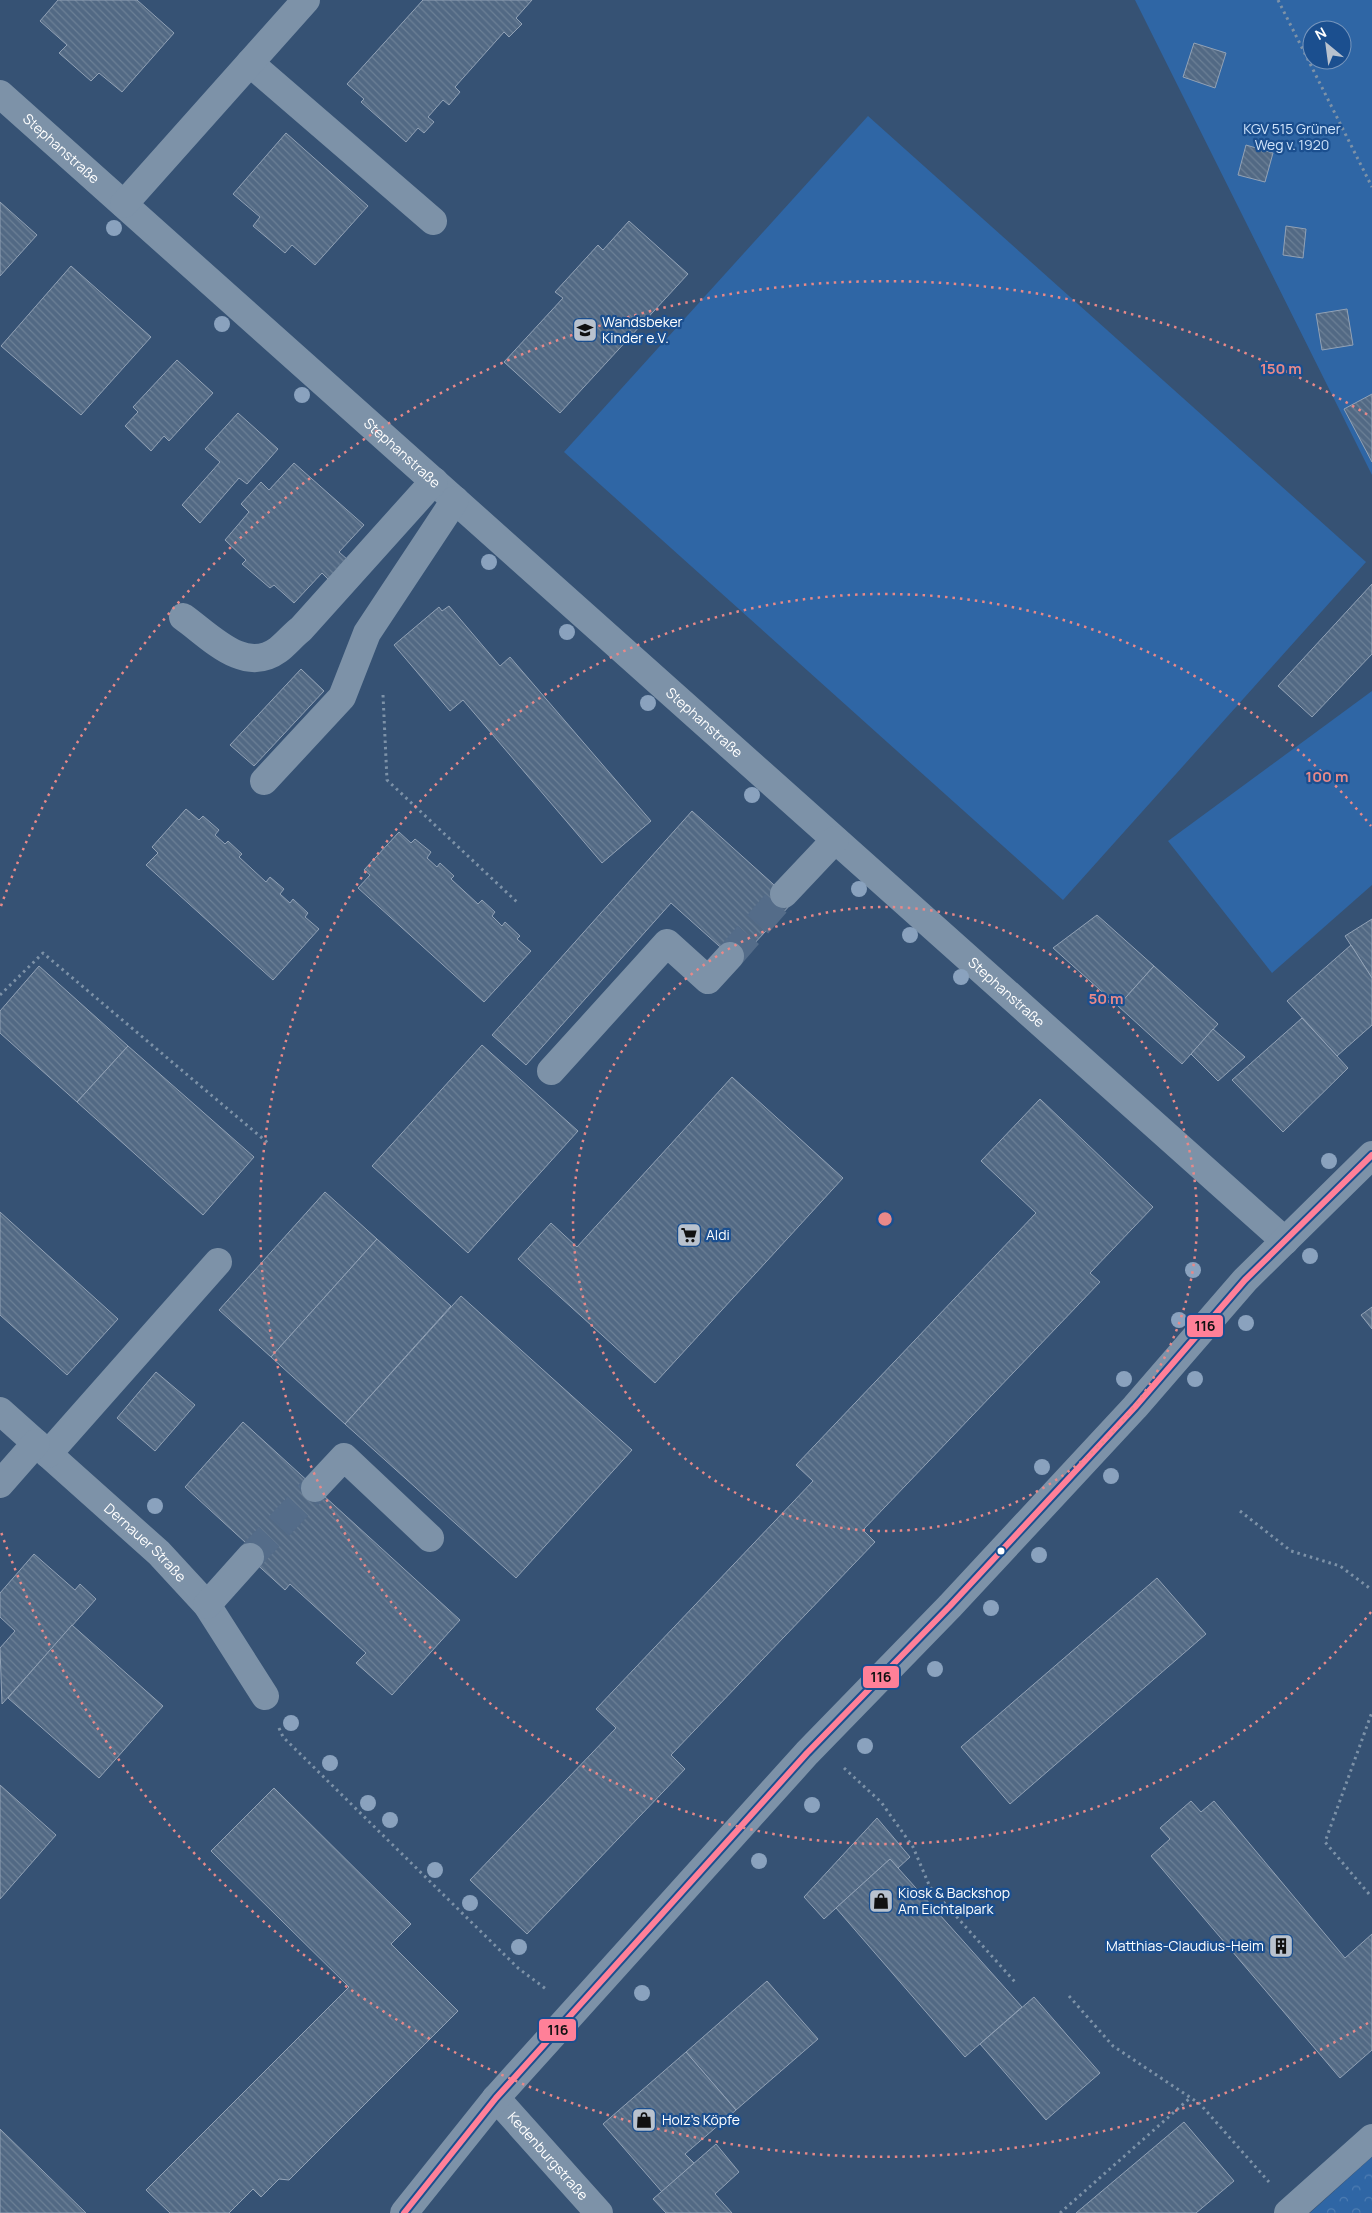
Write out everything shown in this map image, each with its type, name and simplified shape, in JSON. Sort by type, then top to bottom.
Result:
[{"type":"street","points":[[124,204],[306,0]]},
{"type":"street","points":[[250,63],[433,221]]},
{"type":"street","name":"Stephanstraße","points":[[0,94],[1285,1241]]},
{"type":"street","points":[[183,617],[235,655],[254,660],[277,650],[301,628],[434,481]]},
{"type":"street","points":[[264,781],[342,697],[367,633],[455,500]]},
{"type":"street","points":[[784,894],[835,840]]},
{"type":"street","points":[[551,1071],[667,943],[708,980],[730,956]]},
{"type":"street","points":[[404,2213],[496,2098],[817,1742],[956,1599],[1136,1407],[1245,1280],[1372,1155]]},
{"type":"street","points":[[0,1484],[42,1448],[218,1262]]},
{"type":"street","name":"Dernauer Straße","points":[[0,1411],[159,1553],[207,1605],[265,1696]]},
{"type":"street","points":[[315,1488],[344,1457],[430,1538]]},
{"type":"street","points":[[207,1605],[250,1557]]},
{"type":"street","name":"Kedenburgstraße","points":[[496,2098],[599,2213]]},
{"type":"street","points":[[1290,2211],[1372,2138]]},
{"type":"path","points":[[1278,0],[1372,187]]},
{"type":"path","points":[[382,691],[387,780],[518,903]]},
{"type":"path","points":[[0,995],[43,953],[268,1143]]},
{"type":"path","points":[[1240,1511],[1291,1551],[1340,1566],[1372,1590]]},
{"type":"path","points":[[265,1696],[283,1738],[518,1968],[575,2011]]},
{"type":"path","points":[[1369,1894],[1325,1842],[1372,1712]]},
{"type":"path","points":[[817,1742],[881,1802],[913,1847],[930,1887],[1015,1982]]},
{"type":"path","points":[[1069,1996],[1113,2046],[1200,2104],[1290,2211]]},
{"type":"path","points":[[1060,2213],[1190,2098]]},
{"type":"green space","name":"KGV 515 Grüner Weg v. 1920","points":[[1135,0],[1372,0],[1372,475]]},
{"type":"green space","points":[[868,116],[1366,562],[1063,900],[564,452]]},
{"type":"green space","points":[[1372,691],[1372,885],[1272,973],[1168,841]]},
{"type":"green space","points":[[1372,2157],[1372,2213],[1310,2213]]},
{"type":"building","points":[[58,0],[137,0],[174,33],[122,92],[99,73],[91,81],[59,53],[67,45],[40,21]]},
{"type":"building","points":[[423,0],[532,0],[516,18],[522,24],[509,37],[504,32],[455,87],[460,92],[449,105],[443,100],[428,117],[434,122],[424,133],[418,128],[406,142],[361,102],[364,99],[347,84]]},
{"type":"building","points":[[1194,43],[1226,53],[1215,88],[1183,77]]},
{"type":"building","points":[[286,133],[368,206],[315,265],[292,245],[285,253],[253,226],[260,217],[233,194]]},
{"type":"building","points":[[1246,145],[1273,153],[1265,182],[1238,175]]},
{"type":"building","points":[[0,202],[37,235],[0,276]]},
{"type":"building","name":"Wandsbeker Kinder e.V.","points":[[629,221],[688,274],[560,413],[504,362],[563,298],[555,292],[598,245],[603,250]]},
{"type":"building","points":[[1286,226],[1306,229],[1303,258],[1283,255]]},
{"type":"building","points":[[71,266],[151,337],[81,415],[1,346]]},
{"type":"building","points":[[1347,309],[1353,345],[1322,350],[1316,314]]},
{"type":"building","points":[[177,360],[213,393],[169,441],[164,436],[151,451],[125,426],[138,412],[133,407]]},
{"type":"building","points":[[1372,394],[1372,462],[1344,409]]},
{"type":"building","points":[[238,413],[278,449],[247,484],[239,478],[200,523],[182,505],[220,462],[205,449]]},
{"type":"building","points":[[294,463],[364,525],[339,552],[348,560],[330,581],[322,573],[294,603],[274,585],[270,588],[242,564],[246,560],[225,540],[249,512],[241,504],[261,482],[269,490]]},
{"type":"building","points":[[1372,584],[1372,654],[1312,717],[1278,686]]},
{"type":"building","points":[[449,606],[500,666],[510,657],[651,821],[602,863],[463,700],[450,711],[394,645],[439,607],[442,611]]},
{"type":"building","points":[[301,669],[324,691],[254,766],[230,745]]},
{"type":"building","points":[[186,809],[199,820],[203,816],[219,830],[215,835],[225,844],[228,841],[242,854],[239,857],[266,882],[270,877],[284,889],[280,894],[290,903],[293,899],[308,913],[305,917],[319,929],[273,980],[146,865],[158,853],[152,847]]},
{"type":"building","points":[[692,811],[793,902],[737,962],[671,903],[526,1065],[492,1035]]},
{"type":"building","points":[[399,832],[411,843],[415,839],[431,852],[427,858],[437,867],[440,863],[454,876],[451,879],[478,904],[482,900],[495,912],[492,916],[502,926],[505,922],[520,936],[517,939],[531,951],[484,1002],[358,888],[370,875],[364,870]]},
{"type":"building","points":[[1097,915],[1154,966],[1118,1006],[1053,948]]},
{"type":"building","points":[[1372,919],[1372,978],[1345,936]]},
{"type":"building","points":[[1351,945],[1372,978],[1372,1025],[1337,1056],[1287,1001]]},
{"type":"building","points":[[39,966],[128,1046],[77,1102],[0,1033],[0,1011]]},
{"type":"building","points":[[1154,966],[1218,1024],[1182,1064],[1118,1006]]},
{"type":"building","points":[[1302,1018],[1348,1068],[1283,1132],[1232,1080]]},
{"type":"building","points":[[1213,1029],[1245,1057],[1218,1081],[1191,1054]]},
{"type":"building","points":[[482,1045],[578,1131],[468,1253],[372,1166]]},
{"type":"building","points":[[128,1046],[254,1157],[203,1215],[77,1102]]},
{"type":"building","name":"Aldi","points":[[732,1077],[843,1178],[655,1383],[518,1259],[551,1223],[577,1247]]},
{"type":"building","points":[[1040,1099],[1153,1207],[1090,1273],[1100,1282],[863,1530],[875,1542],[671,1755],[685,1769],[527,1934],[470,1880],[616,1728],[596,1709],[813,1481],[796,1465],[1036,1213],[981,1161]]},
{"type":"building","points":[[325,1192],[377,1239],[271,1357],[219,1310]]},
{"type":"building","points":[[0,1212],[118,1319],[67,1375],[0,1315]]},
{"type":"building","points":[[377,1239],[451,1306],[345,1424],[271,1357]]},
{"type":"building","points":[[461,1296],[632,1450],[516,1578],[345,1424]]},
{"type":"building","points":[[1372,1307],[1372,1329],[1361,1315]]},
{"type":"building","points":[[156,1372],[195,1405],[155,1451],[117,1418]]},
{"type":"building","points":[[243,1422],[460,1620],[392,1695],[356,1663],[366,1653],[290,1584],[285,1590],[240,1549],[246,1543],[185,1487]]},
{"type":"building","points":[[34,1554],[75,1590],[80,1584],[96,1599],[2,1704],[0,1648],[15,1631],[0,1617],[0,1593]]},
{"type":"building","points":[[1157,1578],[1206,1634],[1010,1804],[961,1747]]},
{"type":"building","points":[[72,1625],[163,1706],[99,1778],[8,1698]]},
{"type":"building","points":[[0,1785],[56,1835],[0,1899]]},
{"type":"building","points":[[274,1788],[411,1924],[391,1944],[458,2011],[289,2180],[279,2179],[261,2197],[253,2189],[229,2213],[170,2213],[146,2190],[349,1987],[211,1851]]},
{"type":"building","name":"Matthias-Claudius-Heim","points":[[1191,1801],[1201,1812],[1214,1801],[1345,1958],[1372,1934],[1372,2050],[1340,2078],[1151,1856],[1170,1839],[1160,1828]]},
{"type":"building","points":[[877,1818],[910,1857],[898,1868],[890,1859],[824,1919],[804,1897]]},
{"type":"building","points":[[890,1859],[1022,2007],[965,2057],[836,1908]]},
{"type":"building","points":[[767,1981],[818,2039],[736,2110],[686,2052]]},
{"type":"building","points":[[1034,1997],[1100,2073],[1046,2120],[980,2044]]},
{"type":"building","points":[[686,2052],[736,2110],[685,2154],[694,2163],[662,2192],[603,2124]]},
{"type":"building","points":[[1184,2122],[1234,2181],[1196,2213],[1076,2213]]},
{"type":"building","points":[[0,2129],[86,2213],[0,2213]]},
{"type":"building","points":[[716,2144],[739,2172],[715,2194],[732,2213],[666,2213],[653,2199]]},
{"type":"tunnel","points":[[730,956],[784,894]]},
{"type":"tunnel","points":[[250,1557],[315,1488]]},
{"type":"transit line","name":"116","points":[[404,2213],[496,2098],[807,1753],[950,1606],[1135,1407],[1245,1280],[1372,1155]]},
{"type":"place","name":"Wandsbeker Kinder e.V.","points":[[585,330]]},
{"type":"place","name":"Aldi","points":[[689,1235]]},
{"type":"place","name":"Kiosk & Backshop Am Eichtalpark","points":[[881,1901]]},
{"type":"place","name":"Matthias-Claudius-Heim","points":[[1281,1946]]},
{"type":"place","name":"Holz's Köpfe","points":[[644,2120]]}]
